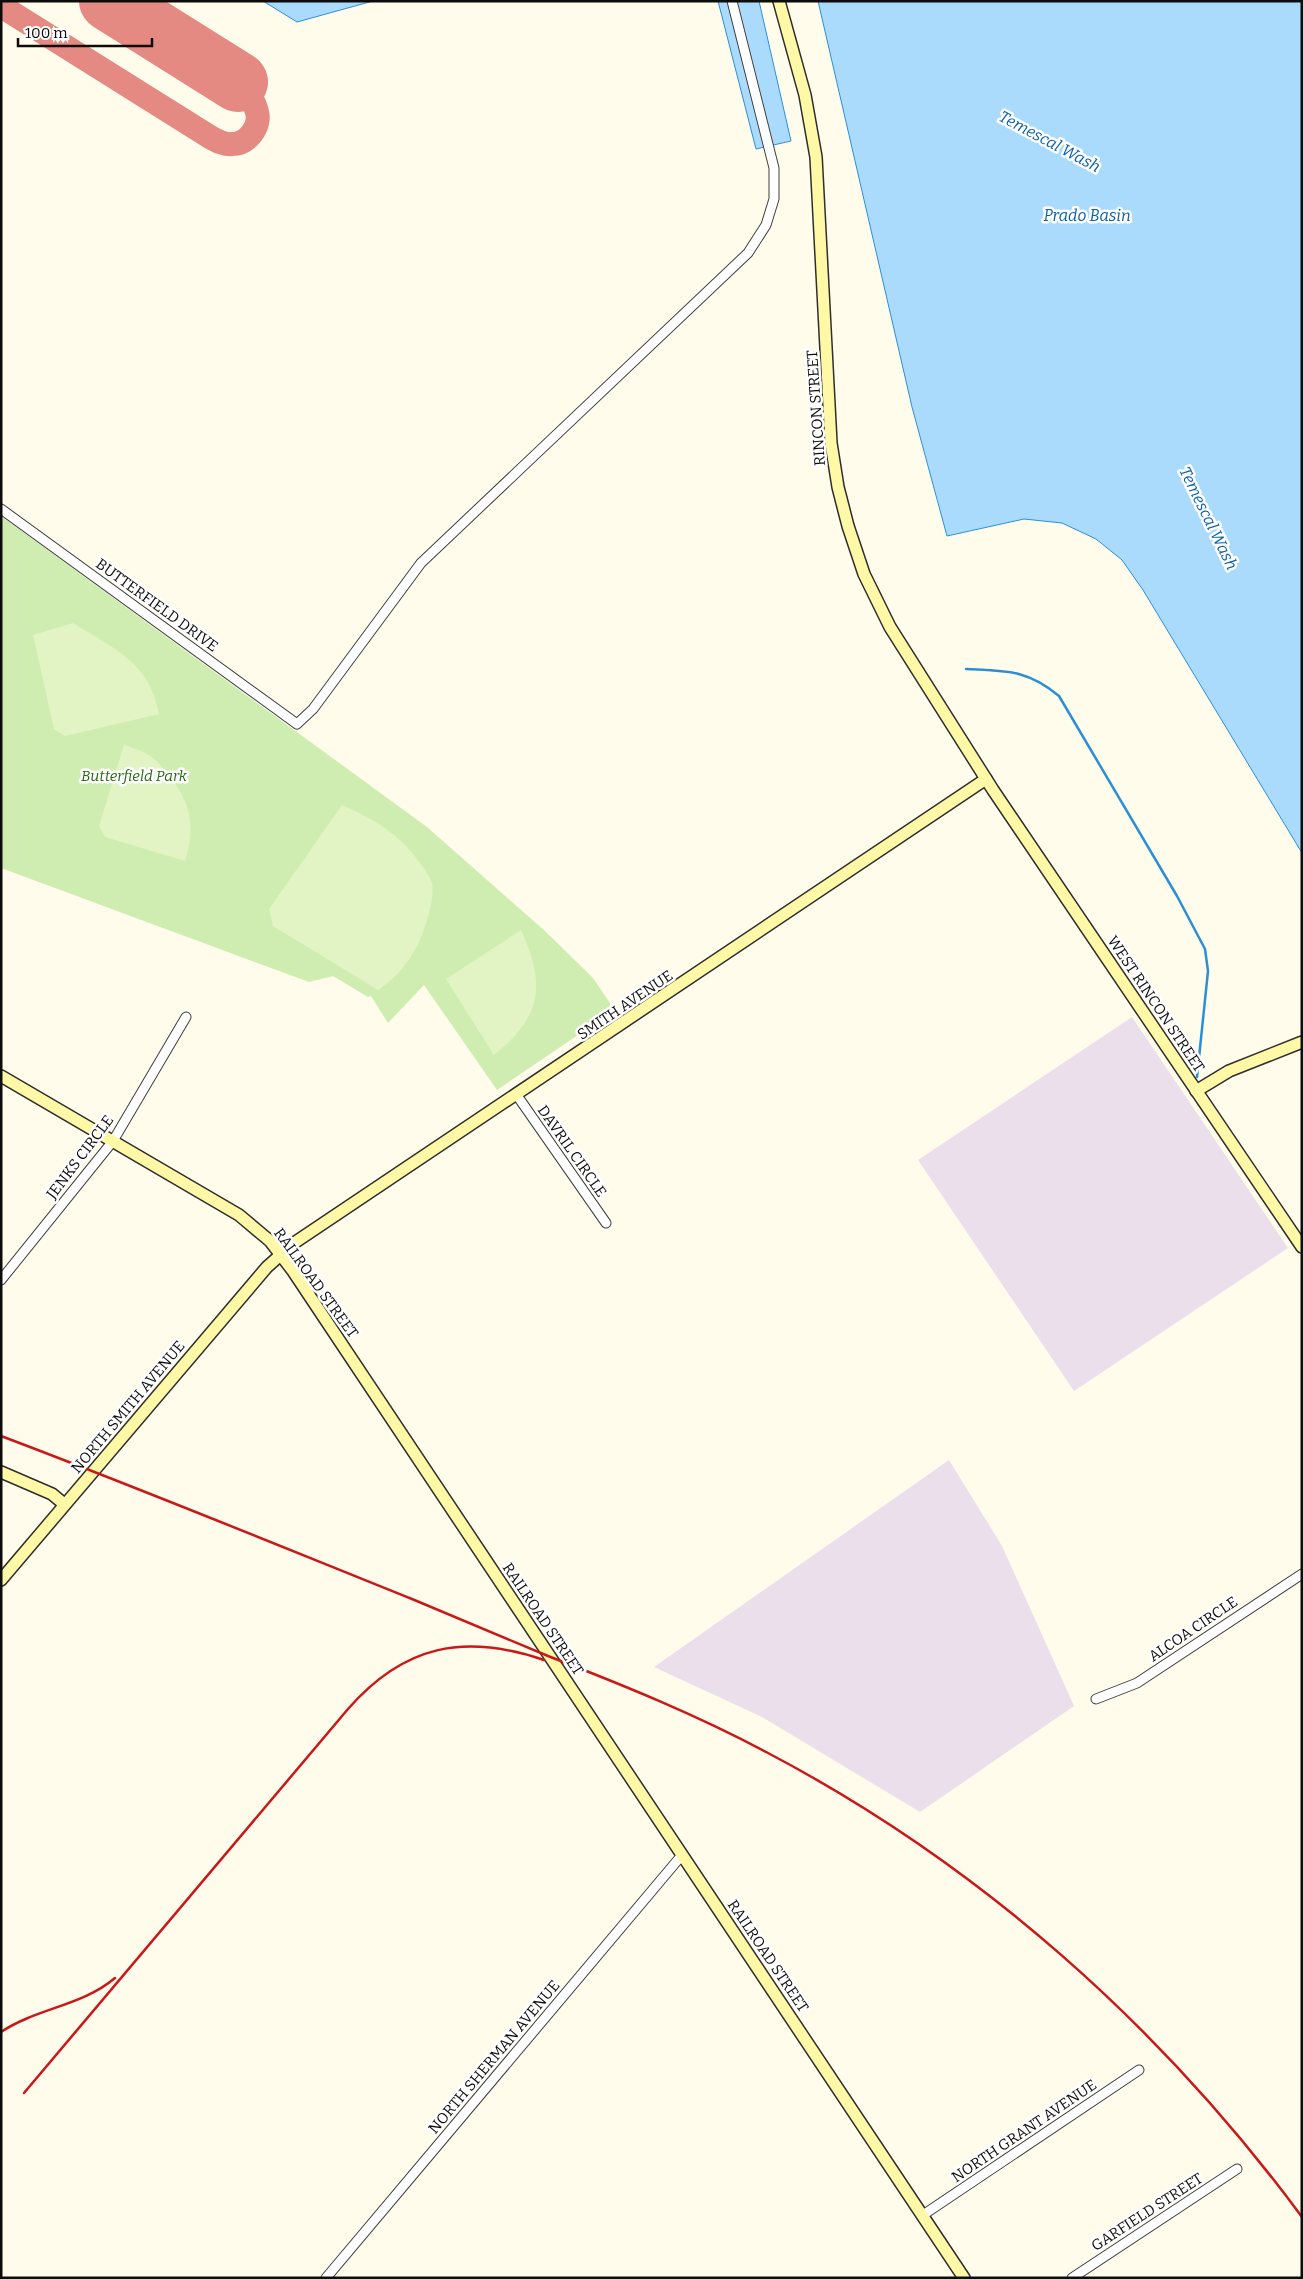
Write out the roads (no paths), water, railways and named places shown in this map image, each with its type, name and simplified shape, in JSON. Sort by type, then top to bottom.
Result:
[{"type":"main road","name":"RINCON STREET","points":[[779,1],[805,95],[816,157],[831,444],[838,487],[848,526],[864,574],[890,627],[986,779]]},
{"type":"main road","name":"WEST RINCON STREET","points":[[986,779],[1302,1247]]},
{"type":"main road","name":"SMITH AVENUE","points":[[280,1255],[516,1094],[986,779]]},
{"type":"main road","points":[[1196,1090],[1229,1071],[1302,1042]]},
{"type":"main road","name":"RAILROAD STREET","points":[[1,1076],[239,1215],[257,1228],[280,1255],[924,2215],[964,2278]]},
{"type":"main road","name":"NORTH SMITH AVENUE","points":[[1,1580],[267,1267],[280,1255]]},
{"type":"main road","points":[[1,1472],[52,1494],[64,1504]]},
{"type":"street","name":"BUTTERFIELD DRIVE","points":[[1,509],[296,724],[313,709],[421,563],[748,253],[766,225],[774,199],[774,168],[732,1]]},
{"type":"street","name":"JENKS CIRCLE","points":[[1,1280],[113,1141],[186,1017]]},
{"type":"street","name":"DAVRIL CIRCLE","points":[[516,1094],[606,1223]]},
{"type":"street","name":"ALCOA CIRCLE","points":[[1096,1700],[1137,1683],[1302,1574]]},
{"type":"street","name":"NORTH SHERMAN AVENUE","points":[[326,2278],[682,1855]]},
{"type":"street","name":"NORTH GRANT AVENUE","points":[[924,2215],[1140,2070]]},
{"type":"street","name":"GARFIELD STREET","points":[[1072,2278],[1237,2169]]},
{"type":"water","points":[[263,1],[373,1],[297,22]]},
{"type":"water","points":[[718,1],[759,1],[791,141],[756,149]]},
{"type":"water","name":"Prado Basin","points":[[818,1],[1302,1],[1302,853],[1143,590],[1122,560],[1096,539],[1062,523],[1024,519],[947,536],[912,407]]},
{"type":"waterway","points":[[966,669],[1004,671],[1026,676],[1059,696],[1177,896],[1205,949],[1208,971],[1197,1077]]},
{"type":"railway","points":[[1,1436],[258,1537],[660,1701],[741,1739],[846,1797],[920,1845],[992,1898],[1061,1955],[1126,2015],[1188,2079],[1247,2146],[1302,2217]]},
{"type":"railway","points":[[24,2093],[348,1709],[369,1687],[391,1671],[414,1658],[437,1650],[462,1647],[488,1647],[544,1660]]},
{"type":"railway","points":[[1,2032],[29,2017],[88,1995],[115,1978]]},
{"type":"water label","name":"Temescal Wash","points":[[1050,141]]},
{"type":"water label","name":"Temescal Wash","points":[[1209,518]]},
{"type":"park label","name":"Butterfield Park","points":[[134,776]]}]
